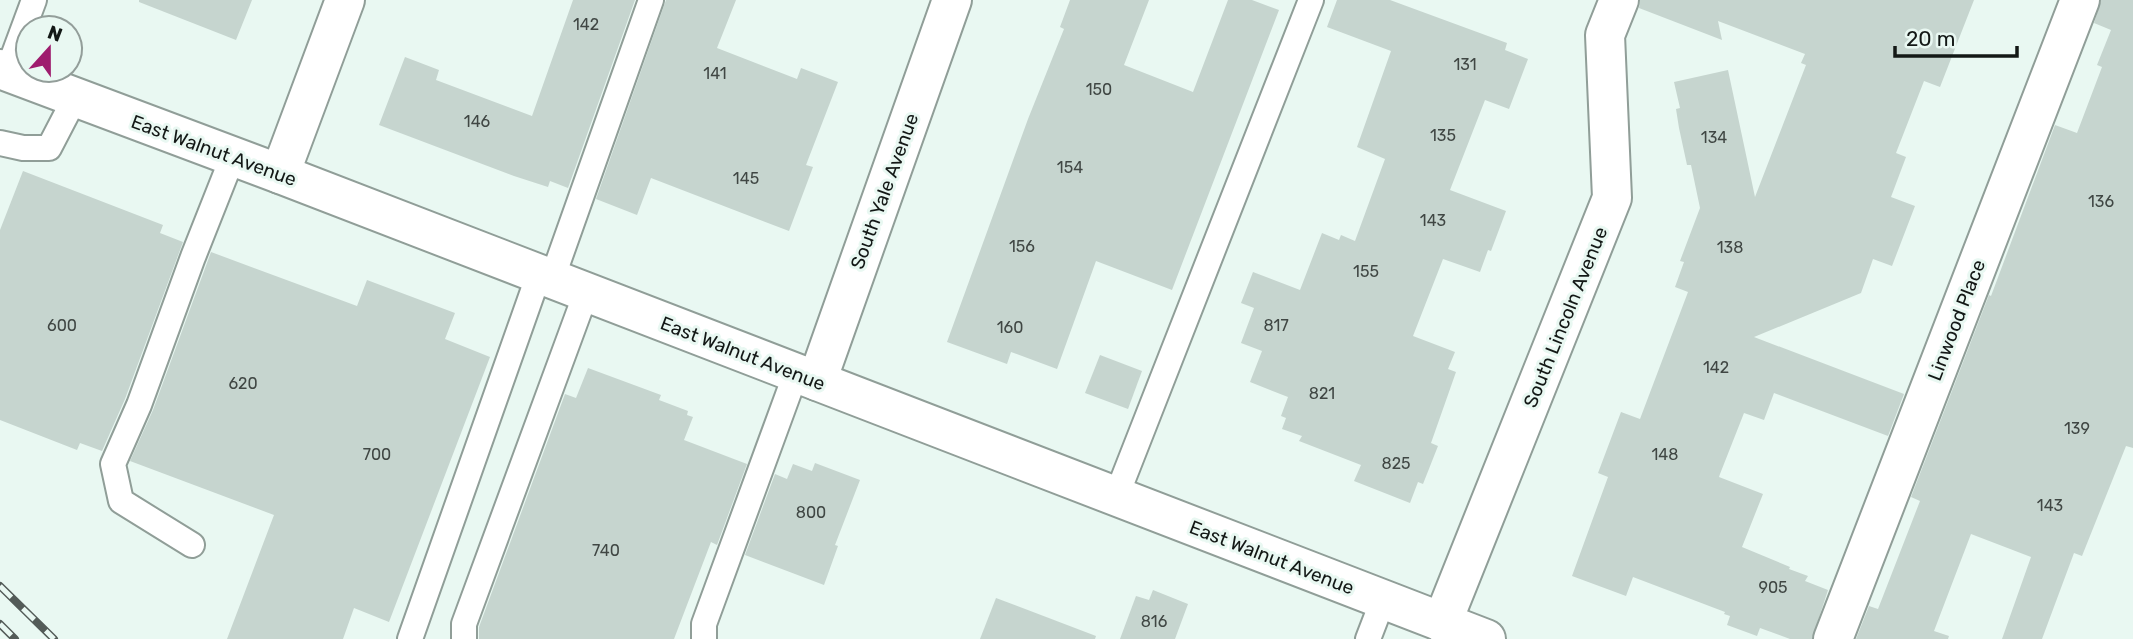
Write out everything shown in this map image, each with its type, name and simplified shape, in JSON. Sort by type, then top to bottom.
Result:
[{"type":"street","points":[[280,174],[345,0]]},
{"type":"street","name":"South Yale Avenue","points":[[806,377],[952,0]]},
{"type":"street","name":"South Lincoln Avenue","points":[[1442,623],[1612,198],[1605,35],[1619,0]]},
{"type":"street","name":"Linwood Place","points":[[1833,639],[2080,0]]},
{"type":"street","name":"East Walnut Avenue","points":[[3,71],[280,174],[1486,639]]},
{"type":"lane","points":[[3,71],[34,0]]},
{"type":"lane","points":[[464,639],[464,624],[559,282],[651,0]]},
{"type":"lane","points":[[1116,497],[1311,0]]},
{"type":"lane","points":[[0,143],[23,148],[49,148],[75,98]]},
{"type":"lane","points":[[192,545],[121,501],[113,464],[139,405],[233,156]]},
{"type":"lane","points":[[410,639],[559,282]]},
{"type":"lane","points":[[704,639],[704,624],[806,377]]},
{"type":"lane","points":[[1368,639],[1383,600]]},
{"type":"building","points":[[139,0],[252,0],[236,40]]},
{"type":"building","points":[[573,0],[635,0],[568,188],[550,181],[548,187],[514,176],[379,125],[405,57],[439,70],[436,80],[532,116]]},
{"type":"building","points":[[666,0],[736,0],[717,48],[797,79],[801,68],[838,82],[806,165],[813,167],[789,231],[651,178],[637,215],[596,199]]},
{"type":"building","points":[[1070,0],[1149,0],[1124,65],[1193,92],[1228,0],[1252,0],[1279,10],[1172,290],[1096,261],[1057,369],[1011,352],[1007,364],[947,342],[1028,119],[1064,29],[1060,27]]},
{"type":"building","points":[[1337,0],[1390,0],[1507,43],[1505,50],[1528,59],[1509,109],[1485,100],[1450,190],[1506,211],[1480,272],[1443,259],[1413,336],[1455,352],[1448,369],[1456,372],[1431,443],[1438,446],[1423,484],[1418,482],[1410,503],[1354,481],[1361,465],[1299,441],[1302,436],[1282,429],[1286,418],[1281,416],[1288,397],[1250,382],[1262,351],[1241,343],[1254,308],[1241,303],[1253,272],[1300,290],[1322,233],[1339,240],[1341,235],[1355,241],[1385,159],[1357,147],[1391,51],[1327,27]]},
{"type":"building","points":[[1640,0],[1974,0],[1940,87],[1924,81],[1896,153],[1906,157],[1891,197],[1915,206],[1892,266],[1873,259],[1861,293],[1754,337],[1904,394],[1888,436],[1774,393],[1764,420],[1744,413],[1720,474],[1719,477],[1763,494],[1742,547],[1808,576],[1805,581],[1828,590],[1812,639],[1790,639],[1760,628],[1757,636],[1727,625],[1730,616],[1724,614],[1725,612],[1633,577],[1626,596],[1572,576],[1608,477],[1598,473],[1621,412],[1640,419],[1688,292],[1675,287],[1684,262],[1680,261],[1700,208],[1691,165],[1687,165],[1679,128],[1676,109],[1680,108],[1674,82],[1728,70],[1755,197],[1806,65],[1801,63],[1805,54],[1718,21],[1722,40],[1639,8]]},
{"type":"building","points":[[2101,0],[2133,0],[2133,448],[2126,446],[2082,556],[2074,553],[2042,639],[2002,639],[2031,557],[1971,534],[1934,631],[1949,636],[1948,639],[1856,639],[1869,606],[1878,609],[1920,501],[1911,497],[2055,125],[2077,133],[2102,67],[2097,65],[2111,30],[2094,23]]},
{"type":"building","points":[[23,171],[163,225],[160,233],[183,242],[125,399],[102,451],[80,443],[77,450],[0,420],[0,230]]},
{"type":"building","points":[[211,252],[357,306],[367,280],[455,313],[445,339],[490,357],[389,622],[354,608],[343,639],[227,639],[274,515],[130,461],[153,410]]},
{"type":"building","points":[[1100,355],[1142,371],[1128,409],[1085,393]]},
{"type":"building","points":[[588,368],[661,395],[659,400],[688,411],[687,415],[693,417],[684,440],[747,464],[717,545],[711,542],[674,639],[479,639],[479,627],[565,394],[576,398]]},
{"type":"building","points":[[815,463],[860,480],[835,545],[838,546],[824,585],[745,555],[775,474],[787,479],[793,464],[812,471]]},
{"type":"building","points":[[1153,590],[1188,604],[1175,639],[1120,639],[1136,596],[1149,600]]},
{"type":"building","points":[[996,598],[1096,636],[1095,639],[980,639]]},
{"type":"railway","points":[[0,586],[54,639]]},
{"type":"railway","points":[[0,624],[15,639]]}]
